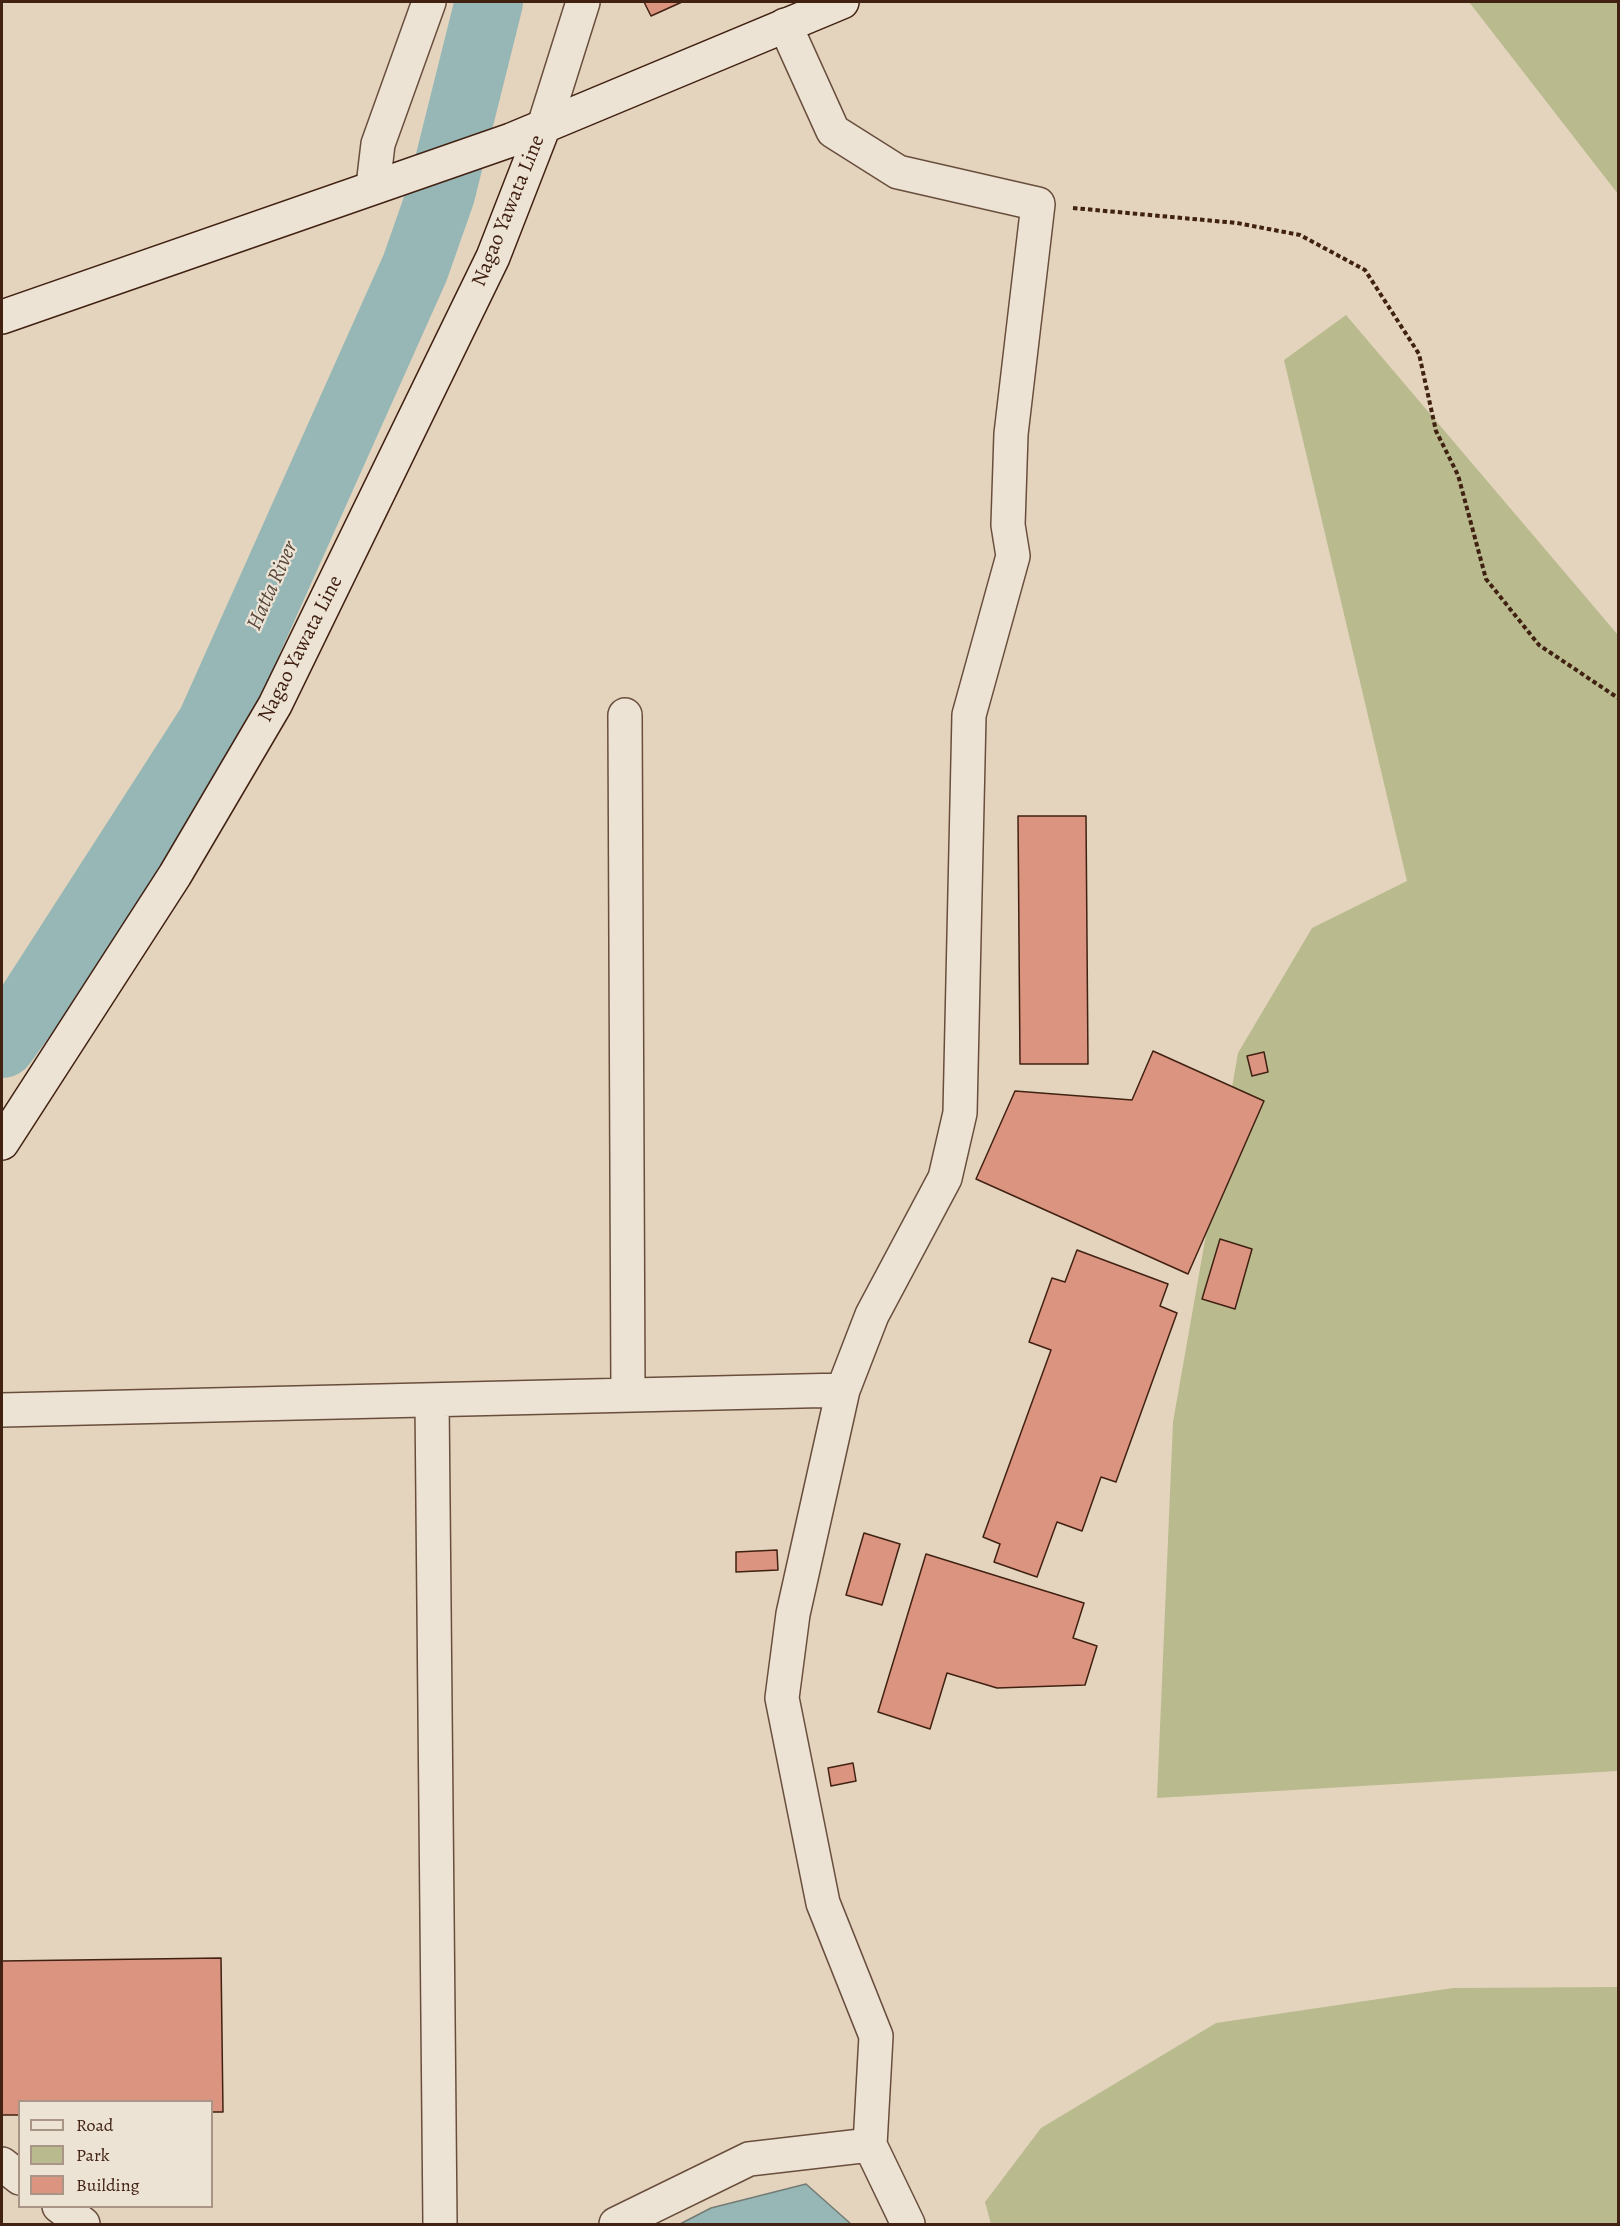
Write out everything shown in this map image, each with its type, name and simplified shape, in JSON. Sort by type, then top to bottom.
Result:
[{"type":"street","points":[[379,184],[378,144],[429,2]]},
{"type":"street","points":[[544,126],[583,2]]},
{"type":"street","name":"Nagao Yawata Line","points":[[2,317],[511,140],[842,2]]},
{"type":"street","points":[[784,25],[833,131],[898,172],[1038,204],[1011,434],[1008,525],[1013,556],[969,715],[960,1113],[945,1178],[872,1315],[843,1390],[793,1614],[782,1698],[823,1903],[876,2036],[870,2145],[908,2224]]},
{"type":"street","name":"Nagao Yawata Line","points":[[2,1143],[175,875],[275,705],[493,257],[544,126]]},
{"type":"street","points":[[625,715],[628,1395]]},
{"type":"street","points":[[2,1410],[843,1390]]},
{"type":"street","points":[[432,1400],[440,2224]]},
{"type":"street","points":[[616,2224],[749,2159],[870,2145]]},
{"type":"street","points":[[2,2164],[18,2176]]},
{"type":"street","points":[[62,2208],[83,2224]]},
{"type":"path","points":[[1038,204],[1112,213],[1237,222],[1300,235],[1365,270],[1419,354],[1436,431],[1458,475],[1486,579],[1539,645],[1618,698]]},
{"type":"green space","points":[[1469,2],[1618,2],[1618,194]]},
{"type":"green space","points":[[1346,315],[1618,635],[1618,1771],[1157,1798],[1173,1422],[1238,1053],[1312,928],[1407,881],[1284,360]]},
{"type":"green space","points":[[1618,1987],[1618,2224],[991,2224],[985,2202],[1041,2128],[1216,2023],[1453,1988]]},
{"type":"water","points":[[806,2184],[851,2224],[680,2224],[711,2208]]},
{"type":"building","points":[[644,2],[682,2],[651,16]]},
{"type":"building","points":[[1018,816],[1086,816],[1088,1064],[1020,1064]]},
{"type":"building","points":[[1153,1051],[1264,1101],[1188,1274],[976,1179],[1015,1091],[1132,1100]]},
{"type":"building","points":[[1264,1052],[1268,1072],[1252,1076],[1247,1056]]},
{"type":"building","points":[[1220,1239],[1252,1249],[1235,1309],[1202,1299]]},
{"type":"building","points":[[1077,1250],[1168,1284],[1160,1306],[1177,1313],[1116,1482],[1101,1477],[1082,1531],[1057,1522],[1037,1577],[994,1562],[1000,1544],[983,1537],[1051,1350],[1029,1342],[1052,1278],[1065,1282]]},
{"type":"building","points":[[864,1533],[900,1544],[882,1605],[846,1595]]},
{"type":"building","points":[[777,1550],[778,1570],[736,1572],[736,1552]]},
{"type":"building","points":[[926,1554],[1084,1603],[1073,1638],[1097,1646],[1085,1685],[997,1688],[947,1673],[930,1729],[878,1712]]},
{"type":"building","points":[[853,1763],[856,1781],[831,1786],[828,1768]]},
{"type":"building","points":[[221,1958],[223,2112],[213,2112],[213,2100],[18,2100],[18,2115],[2,2115],[2,1961]]},
{"type":"waterway","name":"Hatta River","points":[[2,1044],[31,1004],[211,724],[415,268],[441,194],[489,2]]}]
